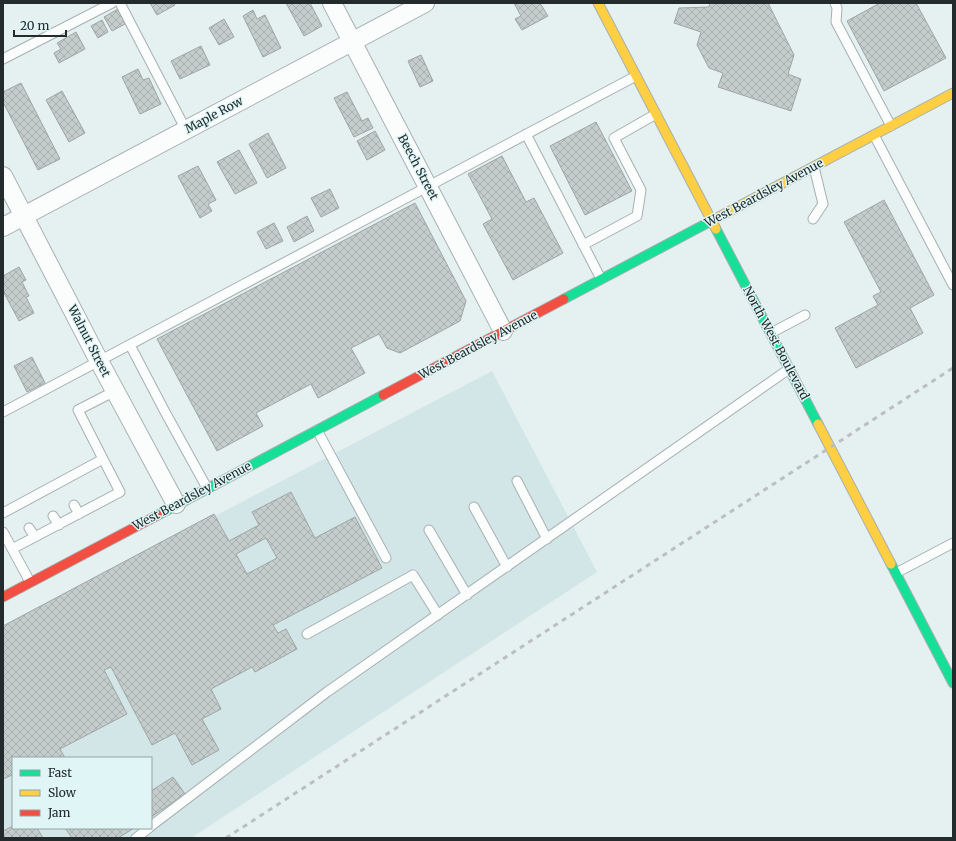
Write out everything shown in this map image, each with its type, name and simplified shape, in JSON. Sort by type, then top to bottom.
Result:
[{"type":"main road","name":"North West Boulevard","points":[[598,3],[953,682]]},
{"type":"main road","name":"West Beardsley Avenue","points":[[4,593],[30,582],[953,93]]},
{"type":"street","name":"Beech Street","points":[[332,3],[504,331]]},
{"type":"street","name":"Maple Row","points":[[3,227],[426,3]]},
{"type":"street","name":"Walnut Street","points":[[3,176],[99,361],[176,504]]},
{"type":"lane","points":[[3,59],[112,3]]},
{"type":"lane","points":[[120,3],[186,130]]},
{"type":"lane","points":[[835,3],[837,8],[836,22],[891,126]]},
{"type":"lane","points":[[3,412],[636,76]]},
{"type":"lane","points":[[583,245],[637,216],[641,190],[614,138],[656,114]]},
{"type":"lane","points":[[526,134],[601,279]]},
{"type":"lane","points":[[874,135],[953,285]]},
{"type":"lane","points":[[812,220],[823,204],[814,167]]},
{"type":"lane","points":[[771,333],[805,315]]},
{"type":"lane","points":[[130,345],[207,488]]},
{"type":"lane","points":[[152,825],[327,692],[789,368]]},
{"type":"lane","points":[[12,549],[120,492],[78,410],[115,391]]},
{"type":"lane","points":[[316,430],[386,558]]},
{"type":"lane","points":[[3,512],[40,492],[63,485],[103,459]]},
{"type":"lane","points":[[516,481],[547,539]]},
{"type":"lane","points":[[40,492],[45,501]]},
{"type":"lane","points":[[74,504],[79,514]]},
{"type":"lane","points":[[17,505],[21,514]]},
{"type":"lane","points":[[474,507],[507,567]]},
{"type":"lane","points":[[53,516],[59,525]]},
{"type":"lane","points":[[29,528],[34,538]]},
{"type":"lane","points":[[429,530],[466,595]]},
{"type":"lane","points":[[3,532],[30,582]]},
{"type":"lane","points":[[896,573],[953,543]]},
{"type":"lane","points":[[307,634],[413,575],[438,615]]},
{"type":"lane","points":[[136,838],[147,829]]},
{"type":"shaded area","points":[[492,371],[597,572],[191,838],[3,838],[3,627]]},
{"type":"building","points":[[150,3],[174,3],[175,5],[157,15]]},
{"type":"building","points":[[286,3],[310,3],[322,26],[304,36]]},
{"type":"building","points":[[514,3],[540,3],[548,16],[522,30],[515,19],[521,16]]},
{"type":"building","points":[[710,3],[768,3],[794,55],[788,74],[801,79],[791,111],[718,87],[723,73],[709,68],[697,45],[701,32],[674,23],[679,8],[709,7]]},
{"type":"building","points":[[880,3],[916,3],[946,58],[884,91],[847,21]]},
{"type":"building","points":[[118,9],[125,24],[112,31],[104,17]]},
{"type":"building","points":[[253,10],[257,19],[265,15],[281,48],[263,57],[243,16]]},
{"type":"building","points":[[224,19],[234,37],[219,45],[209,28]]},
{"type":"building","points":[[102,20],[108,32],[98,38],[91,26]]},
{"type":"building","points":[[76,32],[85,49],[59,63],[54,53],[61,49],[57,43]]},
{"type":"building","points":[[201,46],[210,65],[180,79],[171,61]]},
{"type":"building","points":[[421,55],[433,81],[420,87],[408,61]]},
{"type":"building","points":[[138,69],[143,80],[149,78],[161,104],[140,114],[122,77]]},
{"type":"building","points":[[21,83],[60,159],[38,170],[3,102],[3,92]]},
{"type":"building","points":[[62,91],[85,133],[69,142],[46,100]]},
{"type":"building","points":[[347,92],[362,121],[368,118],[373,128],[354,137],[334,98]]},
{"type":"building","points":[[596,122],[632,191],[585,215],[550,146]]},
{"type":"building","points":[[375,131],[385,150],[367,160],[357,141]]},
{"type":"building","points":[[268,133],[286,168],[267,178],[249,144]]},
{"type":"building","points":[[239,150],[257,183],[235,194],[217,162]]},
{"type":"building","points":[[502,156],[526,202],[534,198],[563,253],[513,280],[483,224],[492,219],[468,174]]},
{"type":"building","points":[[198,166],[216,200],[208,204],[212,211],[200,218],[178,176]]},
{"type":"building","points":[[330,189],[339,208],[321,217],[311,198]]},
{"type":"building","points":[[884,200],[934,295],[910,308],[923,333],[856,368],[835,328],[878,305],[873,296],[881,292],[844,222]]},
{"type":"building","points":[[415,203],[466,301],[460,321],[400,353],[387,348],[379,334],[351,348],[365,373],[318,398],[311,384],[256,413],[263,426],[217,451],[157,339]]},
{"type":"building","points":[[307,216],[314,231],[294,242],[287,227]]},
{"type":"building","points":[[274,223],[283,241],[266,249],[257,232]]},
{"type":"building","points":[[19,267],[26,280],[22,282],[29,296],[26,297],[34,313],[19,321],[3,291],[3,276]]},
{"type":"building","points":[[32,357],[45,383],[27,392],[14,366]]},
{"type":"building","points":[[291,492],[315,538],[355,517],[382,568],[273,625],[278,633],[286,629],[297,649],[255,672],[252,667],[211,689],[221,709],[202,719],[219,750],[192,765],[175,733],[152,745],[111,667],[104,670],[127,714],[60,749],[64,757],[12,757],[12,775],[3,779],[3,626],[214,514],[229,541],[259,525],[252,512]],"holes":[[[266,538],[277,558],[247,574],[236,554]]]},
{"type":"building","points":[[173,777],[185,794],[152,816],[152,790]]},
{"type":"building","points":[[12,826],[12,829],[38,829],[43,838],[3,838],[3,831]]},
{"type":"building","points":[[66,829],[132,829],[118,838],[72,838]]},
{"type":"railway","points":[[226,838],[953,368]]},
{"type":"traffic: fast","points":[[564,299],[713,220]]},
{"type":"traffic: fast","points":[[716,229],[818,424]]},
{"type":"traffic: fast","points":[[158,515],[383,395]]},
{"type":"traffic: fast","points":[[891,564],[953,683]]},
{"type":"traffic: slow","points":[[598,3],[716,229]]},
{"type":"traffic: slow","points":[[713,220],[953,93]]},
{"type":"traffic: slow","points":[[818,424],[891,564]]},
{"type":"traffic: jam","points":[[383,395],[564,299]]},
{"type":"traffic: jam","points":[[3,597],[158,515]]}]
